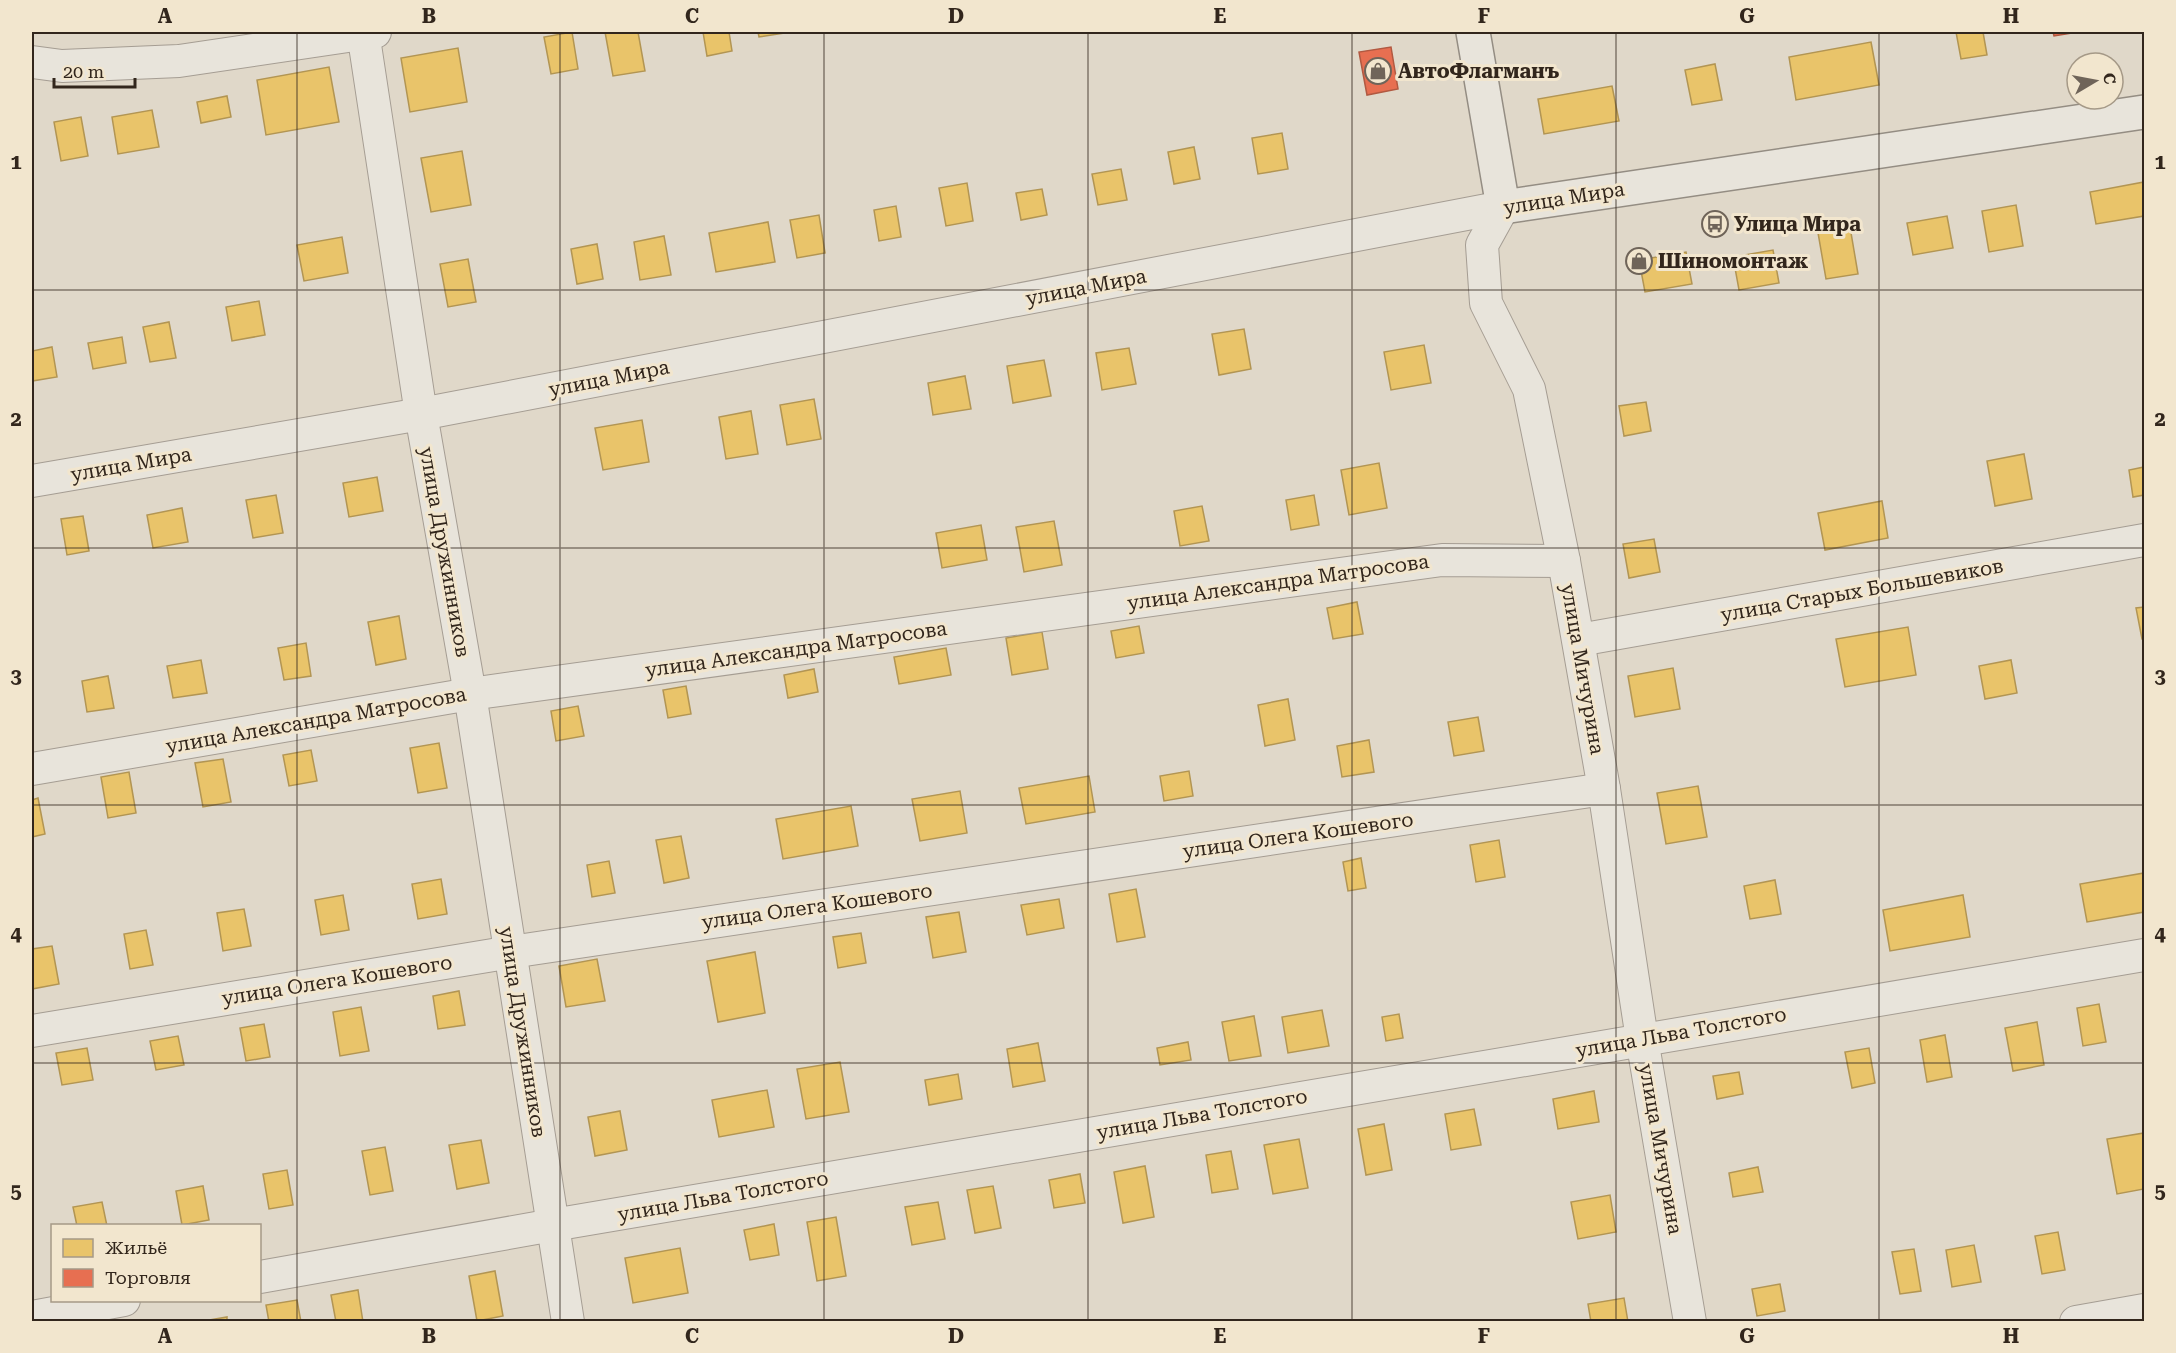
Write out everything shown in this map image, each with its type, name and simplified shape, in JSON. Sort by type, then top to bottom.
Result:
[{"type":"street","points":[[32,62],[62,66],[179,61],[367,32]]},
{"type":"street","name":"улица Дружинников","points":[[367,32],[421,414],[470,694],[568,1322]]},
{"type":"street","points":[[1473,32],[1503,207]]},
{"type":"street","name":"улица Мира","points":[[32,481],[421,414],[1503,207],[2145,112]]},
{"type":"street","name":"улица Мичурина","points":[[1503,207],[1482,245],[1486,303],[1529,389],[1564,561],[1604,789],[1642,1039],[1690,1322]]},
{"type":"street","name":"улица Старых Большевиков","points":[[1579,640],[2145,540]]},
{"type":"street","name":"улица Александра Матросова","points":[[32,769],[470,694],[1442,560],[1564,561]]},
{"type":"street","name":"улица Олега Кошевого","points":[[32,1031],[511,952],[1604,789]]},
{"type":"street","name":"улица Льва Толстого","points":[[261,1276],[2145,955]]},
{"type":"street","points":[[32,1317],[113,1302]]},
{"type":"street","points":[[2076,1322],[2145,1310]]},
{"type":"building: Жильё","points":[[572,32],[578,69],[551,74],[544,37]]},
{"type":"building: Жильё","points":[[605,32],[638,32],[645,71],[613,76]]},
{"type":"building: Жильё","points":[[703,32],[729,32],[732,51],[707,56]]},
{"type":"building: Жильё","points":[[758,32],[791,32],[759,37]]},
{"type":"building: Жильё","points":[[1956,32],[1983,32],[1987,55],[1961,59]]},
{"type":"building: Жильё","points":[[1871,42],[1879,85],[1796,100],[1789,57]]},
{"type":"building: Жильё","points":[[458,48],[467,102],[410,112],[401,58]]},
{"type":"building: Жильё","points":[[1715,64],[1722,100],[1692,105],[1685,70]]},
{"type":"building: Жильё","points":[[329,67],[339,122],[266,135],[257,80]]},
{"type":"building: Жильё","points":[[1612,86],[1619,121],[1544,134],[1538,99]]},
{"type":"building: Жильё","points":[[227,96],[231,117],[201,123],[197,102]]},
{"type":"building: Жильё","points":[[152,110],[159,147],[118,154],[112,117]]},
{"type":"building: Жильё","points":[[81,117],[88,156],[61,161],[54,122]]},
{"type":"building: Жильё","points":[[1282,133],[1288,169],[1258,174],[1252,138]]},
{"type":"building: Жильё","points":[[1194,147],[1200,179],[1174,184],[1168,152]]},
{"type":"building: Жильё","points":[[462,151],[471,205],[431,212],[421,158]]},
{"type":"building: Жильё","points":[[1121,169],[1127,200],[1098,205],[1092,174]]},
{"type":"building: Жильё","points":[[2144,182],[2144,216],[2096,224],[2090,192]]},
{"type":"building: Жильё","points":[[967,183],[973,221],[946,226],[939,188]]},
{"type":"building: Жильё","points":[[1042,189],[1047,215],[1021,220],[1016,193]]},
{"type":"building: Жильё","points":[[2016,205],[2023,246],[1989,252],[1982,211]]},
{"type":"building: Жильё","points":[[896,206],[901,237],[879,241],[874,210]]},
{"type":"building: Жильё","points":[[819,215],[825,253],[797,258],[790,220]]},
{"type":"building: Жильё","points":[[1947,216],[1953,248],[1913,255],[1907,223]]},
{"type":"building: Жильё","points":[[1849,221],[1858,274],[1826,279],[1817,227]]},
{"type":"building: Жильё","points":[[768,222],[775,262],[716,272],[709,233]]},
{"type":"building: Жильё","points":[[664,236],[671,275],[640,280],[634,242]]},
{"type":"building: Жильё","points":[[342,237],[348,273],[304,281],[297,245]]},
{"type":"building: Жильё","points":[[597,244],[603,279],[577,284],[571,249]]},
{"type":"building: Жильё","points":[[1773,250],[1779,283],[1739,290],[1733,257]]},
{"type":"building: Жильё","points":[[1686,252],[1692,284],[1645,292],[1639,260]]},
{"type":"building: Жильё","points":[[468,259],[476,302],[448,307],[440,264]]},
{"type":"building: Жильё","points":[[259,301],[265,335],[232,341],[226,307]]},
{"type":"building: Жильё","points":[[169,322],[176,358],[150,362],[143,327]]},
{"type":"building: Жильё","points":[[1244,329],[1251,369],[1219,375],[1212,334]]},
{"type":"building: Жильё","points":[[122,337],[126,363],[93,369],[88,343]]},
{"type":"building: Жильё","points":[[1424,345],[1431,383],[1391,390],[1384,352]]},
{"type":"building: Жильё","points":[[52,347],[57,377],[32,381],[32,351]]},
{"type":"building: Жильё","points":[[1129,348],[1136,384],[1102,390],[1096,353]]},
{"type":"building: Жильё","points":[[1044,360],[1051,396],[1013,403],[1007,366]]},
{"type":"building: Жильё","points":[[965,376],[971,409],[933,415],[928,383]]},
{"type":"building: Жильё","points":[[814,399],[821,439],[787,445],[780,405]]},
{"type":"building: Жильё","points":[[1646,402],[1651,431],[1624,436],[1619,406]]},
{"type":"building: Жильё","points":[[751,411],[758,454],[726,459],[719,417]]},
{"type":"building: Жильё","points":[[642,420],[649,462],[603,470],[595,428]]},
{"type":"building: Жильё","points":[[2024,454],[2032,499],[1995,506],[1987,461]]},
{"type":"building: Жильё","points":[[1379,463],[1387,508],[1349,515],[1341,470]]},
{"type":"building: Жильё","points":[[2144,467],[2144,495],[2133,497],[2129,470]]},
{"type":"building: Жильё","points":[[377,477],[383,511],[349,517],[343,483]]},
{"type":"building: Жильё","points":[[276,495],[283,533],[253,538],[246,500]]},
{"type":"building: Жильё","points":[[1314,495],[1319,525],[1291,530],[1286,500]]},
{"type":"building: Жильё","points":[[1882,501],[1888,538],[1825,550],[1818,513]]},
{"type":"building: Жильё","points":[[1202,506],[1209,541],[1180,546],[1174,511]]},
{"type":"building: Жильё","points":[[182,508],[188,542],[153,548],[147,515]]},
{"type":"building: Жильё","points":[[83,516],[89,551],[67,555],[61,519]]},
{"type":"building: Жильё","points":[[1054,521],[1062,565],[1024,572],[1016,527]]},
{"type":"building: Жильё","points":[[981,525],[987,560],[942,568],[936,533]]},
{"type":"building: Жильё","points":[[1654,539],[1660,572],[1629,578],[1623,544]]},
{"type":"building: Жильё","points":[[1357,602],[1363,634],[1333,639],[1327,608]]},
{"type":"building: Жильё","points":[[2144,607],[2144,639],[2142,639],[2136,608]]},
{"type":"building: Жильё","points":[[399,616],[406,659],[376,665],[368,622]]},
{"type":"building: Жильё","points":[[1139,626],[1144,653],[1116,658],[1111,631]]},
{"type":"building: Жильё","points":[[1908,627],[1916,675],[1845,687],[1836,639]]},
{"type":"building: Жильё","points":[[1042,632],[1048,669],[1012,675],[1006,638]]},
{"type":"building: Жильё","points":[[306,643],[311,676],[284,680],[278,648]]},
{"type":"building: Жильё","points":[[946,648],[951,675],[899,684],[894,657]]},
{"type":"building: Жильё","points":[[201,660],[207,693],[173,698],[167,666]]},
{"type":"building: Жильё","points":[[2011,660],[2017,693],[1985,699],[1979,666]]},
{"type":"building: Жильё","points":[[1673,668],[1680,709],[1635,717],[1628,676]]},
{"type":"building: Жильё","points":[[814,669],[818,692],[788,698],[784,675]]},
{"type":"building: Жильё","points":[[108,676],[114,708],[87,712],[82,681]]},
{"type":"building: Жильё","points":[[686,686],[691,714],[668,718],[663,690]]},
{"type":"building: Жильё","points":[[1288,699],[1295,740],[1265,746],[1258,705]]},
{"type":"building: Жильё","points":[[578,706],[584,736],[556,741],[551,711]]},
{"type":"building: Жильё","points":[[1478,717],[1484,751],[1454,756],[1448,722]]},
{"type":"building: Жильё","points":[[1369,740],[1374,772],[1342,777],[1337,746]]},
{"type":"building: Жильё","points":[[439,743],[447,788],[418,793],[410,748]]},
{"type":"building: Жильё","points":[[311,750],[317,781],[289,786],[283,755]]},
{"type":"building: Жильё","points":[[223,759],[231,802],[203,807],[195,763]]},
{"type":"building: Жильё","points":[[1189,771],[1193,796],[1164,801],[1160,776]]},
{"type":"building: Жильё","points":[[129,772],[136,813],[108,818],[101,777]]},
{"type":"building: Жильё","points":[[1089,776],[1095,812],[1026,824],[1019,788]]},
{"type":"building: Жильё","points":[[1698,786],[1707,837],[1666,844],[1657,793]]},
{"type":"building: Жильё","points":[[960,791],[967,833],[920,841],[912,799]]},
{"type":"building: Жильё","points":[[38,798],[45,834],[32,837],[32,800]]},
{"type":"building: Жильё","points":[[851,806],[858,846],[783,859],[776,819]]},
{"type":"building: Жильё","points":[[681,836],[689,878],[664,883],[656,840]]},
{"type":"building: Жильё","points":[[1499,840],[1505,877],[1476,882],[1470,845]]},
{"type":"building: Жильё","points":[[1361,858],[1366,888],[1348,891],[1343,862]]},
{"type":"building: Жильё","points":[[609,861],[615,893],[592,897],[587,865]]},
{"type":"building: Жильё","points":[[2144,873],[2144,912],[2087,922],[2080,884]]},
{"type":"building: Жильё","points":[[441,879],[447,914],[418,919],[412,884]]},
{"type":"building: Жильё","points":[[1775,880],[1781,914],[1750,919],[1744,886]]},
{"type":"building: Жильё","points":[[1136,889],[1145,937],[1117,942],[1109,894]]},
{"type":"building: Жильё","points":[[343,895],[349,930],[321,935],[315,900]]},
{"type":"building: Жильё","points":[[1963,895],[1970,937],[1890,951],[1883,910]]},
{"type":"building: Жильё","points":[[1059,899],[1064,928],[1027,935],[1021,905]]},
{"type":"building: Жильё","points":[[244,909],[251,946],[223,951],[217,913]]},
{"type":"building: Жильё","points":[[959,912],[966,952],[933,958],[926,917]]},
{"type":"building: Жильё","points":[[146,930],[153,965],[130,969],[124,934]]},
{"type":"building: Жильё","points":[[861,933],[866,963],[838,968],[833,937]]},
{"type":"building: Жильё","points":[[52,946],[59,984],[32,989],[32,949]]},
{"type":"building: Жильё","points":[[755,952],[765,1013],[718,1022],[707,961]]},
{"type":"building: Жильё","points":[[597,959],[605,1001],[566,1007],[559,966]]},
{"type":"building: Жильё","points":[[459,991],[465,1025],[438,1029],[433,996]]},
{"type":"building: Жильё","points":[[2099,1004],[2106,1042],[2083,1046],[2077,1008]]},
{"type":"building: Жильё","points":[[361,1007],[369,1051],[340,1056],[333,1012]]},
{"type":"building: Жильё","points":[[1322,1010],[1329,1046],[1288,1053],[1282,1017]]},
{"type":"building: Жильё","points":[[1399,1014],[1403,1038],[1386,1041],[1382,1017]]},
{"type":"building: Жильё","points":[[1254,1016],[1261,1056],[1229,1061],[1222,1022]]},
{"type":"building: Жильё","points":[[2037,1022],[2044,1065],[2013,1071],[2005,1028]]},
{"type":"building: Жильё","points":[[264,1024],[270,1057],[246,1061],[240,1028]]},
{"type":"building: Жильё","points":[[1945,1035],[1952,1077],[1927,1082],[1920,1040]]},
{"type":"building: Жильё","points":[[178,1036],[184,1065],[156,1070],[150,1041]]},
{"type":"building: Жильё","points":[[1188,1042],[1191,1060],[1160,1065],[1157,1048]]},
{"type":"building: Жильё","points":[[1038,1043],[1045,1081],[1013,1087],[1007,1049]]},
{"type":"building: Жильё","points":[[87,1048],[93,1080],[62,1085],[56,1053]]},
{"type":"building: Жильё","points":[[1869,1048],[1875,1083],[1852,1088],[1845,1052]]},
{"type":"building: Жильё","points":[[840,1062],[849,1112],[806,1119],[797,1069]]},
{"type":"building: Жильё","points":[[1739,1072],[1743,1094],[1717,1099],[1713,1076]]},
{"type":"building: Жильё","points":[[958,1074],[962,1099],[929,1105],[925,1080]]},
{"type":"building: Жильё","points":[[767,1090],[774,1127],[719,1137],[712,1100]]},
{"type":"building: Жильё","points":[[1594,1091],[1599,1122],[1558,1129],[1553,1099]]},
{"type":"building: Жильё","points":[[1474,1109],[1481,1145],[1451,1150],[1445,1114]]},
{"type":"building: Жильё","points":[[620,1111],[627,1150],[595,1156],[588,1117]]},
{"type":"building: Жильё","points":[[1384,1124],[1392,1170],[1366,1175],[1358,1129]]},
{"type":"building: Жильё","points":[[2144,1133],[2144,1189],[2117,1194],[2107,1139]]},
{"type":"building: Жильё","points":[[1299,1139],[1308,1188],[1273,1194],[1264,1145]]},
{"type":"building: Жильё","points":[[481,1140],[489,1183],[457,1189],[449,1145]]},
{"type":"building: Жильё","points":[[385,1147],[393,1191],[370,1195],[362,1151]]},
{"type":"building: Жильё","points":[[1231,1151],[1238,1189],[1212,1193],[1206,1155]]},
{"type":"building: Жильё","points":[[1145,1166],[1154,1217],[1123,1223],[1114,1172]]},
{"type":"building: Жильё","points":[[1758,1167],[1763,1192],[1733,1197],[1729,1173]]},
{"type":"building: Жильё","points":[[287,1170],[293,1205],[269,1209],[263,1174]]},
{"type":"building: Жильё","points":[[1080,1174],[1085,1203],[1054,1208],[1049,1180]]},
{"type":"building: Жильё","points":[[203,1186],[209,1220],[182,1224],[176,1191]]},
{"type":"building: Жильё","points":[[993,1186],[1001,1228],[975,1233],[967,1190]]},
{"type":"building: Жильё","points":[[1610,1195],[1616,1232],[1578,1239],[1571,1202]]},
{"type":"building: Жильё","points":[[102,1202],[107,1224],[77,1224],[73,1207]]},
{"type":"building: Жильё","points":[[938,1202],[945,1239],[912,1245],[905,1207]]},
{"type":"building: Жильё","points":[[836,1217],[846,1276],[817,1281],[807,1222]]},
{"type":"building: Жильё","points":[[774,1224],[779,1255],[750,1260],[744,1230]]},
{"type":"building: Жильё","points":[[2058,1232],[2065,1270],[2042,1274],[2035,1236]]},
{"type":"building: Жильё","points":[[1974,1245],[1981,1282],[1952,1287],[1946,1250]]},
{"type":"building: Жильё","points":[[680,1248],[688,1293],[633,1303],[625,1258]]},
{"type":"building: Жильё","points":[[1914,1249],[1921,1291],[1900,1294],[1892,1252]]},
{"type":"building: Жильё","points":[[495,1271],[503,1316],[477,1321],[469,1276]]},
{"type":"building: Жильё","points":[[1780,1284],[1785,1311],[1757,1316],[1752,1289]]},
{"type":"building: Жильё","points":[[358,1290],[363,1322],[336,1322],[331,1295]]},
{"type":"building: Жильё","points":[[1624,1298],[1628,1322],[1591,1322],[1588,1304]]},
{"type":"building: Жильё","points":[[297,1300],[301,1322],[269,1322],[266,1305]]},
{"type":"building: Жильё","points":[[227,1317],[227,1322],[198,1322]]},
{"type":"building: Торговля","points":[[2053,32],[2078,32],[2054,36]]},
{"type":"building: Торговля","points":[[1391,47],[1398,89],[1367,95],[1359,52]]},
{"type":"place","name":"АвтоФлагманъ","points":[[1378,71]]},
{"type":"place","name":"Улица Мира","points":[[1715,224]]},
{"type":"place","name":"Шиномонтаж","points":[[1639,261]]}]
